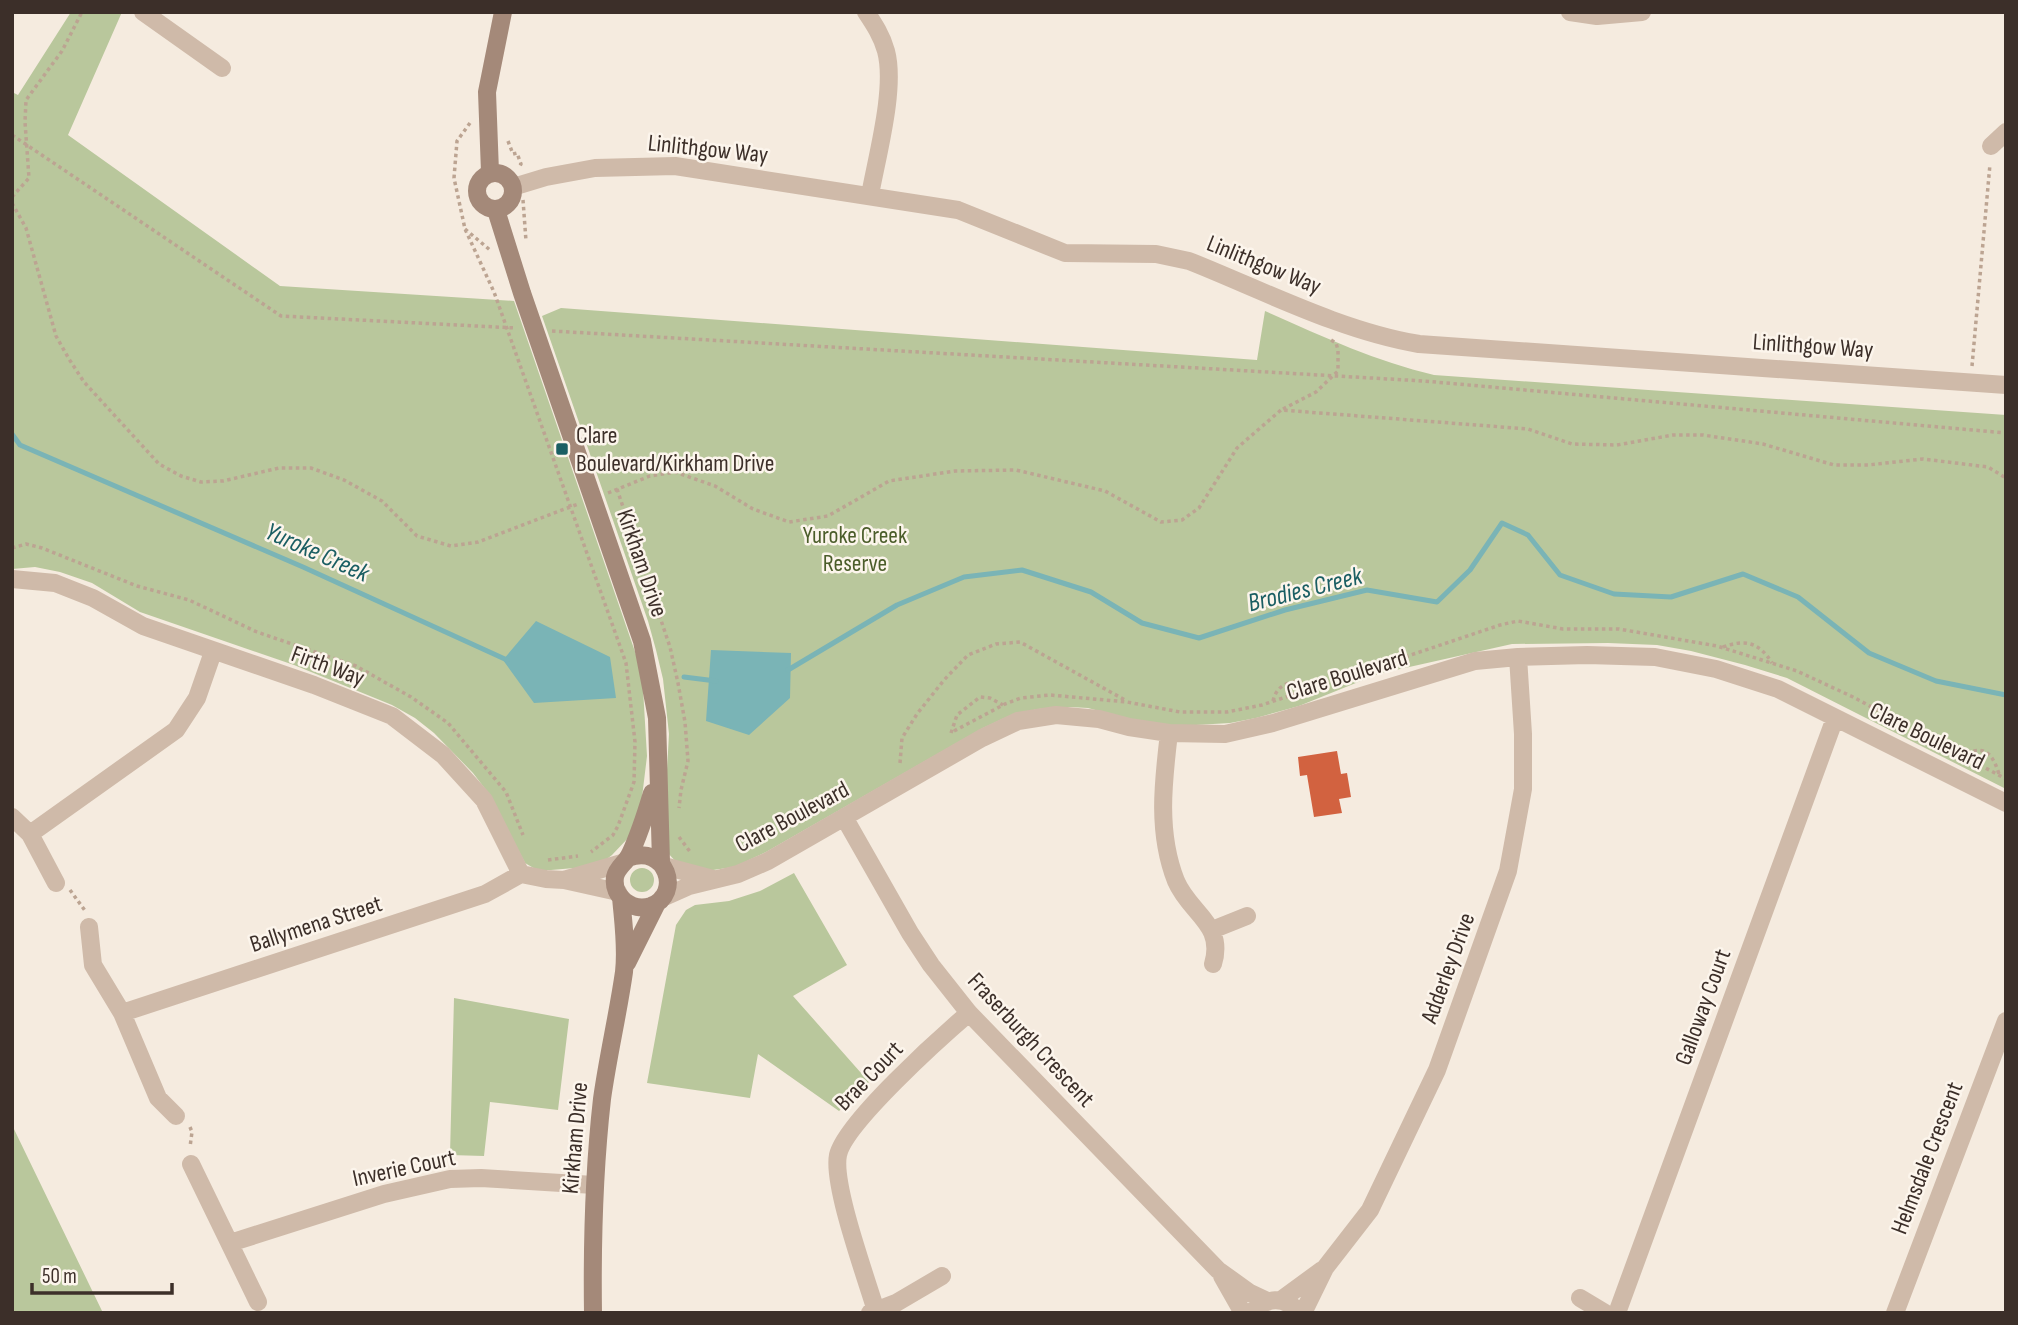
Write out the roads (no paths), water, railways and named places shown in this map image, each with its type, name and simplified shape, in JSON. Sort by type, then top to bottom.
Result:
[{"type":"street","points":[[144,12],[222,68]]},
{"type":"street","points":[[491,173],[487,92],[503,12]]},
{"type":"street","points":[[866,12],[878,30],[886,52],[888,74],[887,99],[870,195]]},
{"type":"street","points":[[1570,12],[1597,16],[1642,12]]},
{"type":"street","points":[[1990,146],[2006,132]]},
{"type":"street","name":"Linlithgow Way","points":[[513,187],[546,177],[595,168],[675,166],[958,210],[1065,253],[1156,254],[1189,261],[1325,316],[1401,341],[2006,385]]},
{"type":"street","points":[[491,173],[508,177],[513,187],[510,202],[496,209],[487,208],[477,196],[479,181],[491,173]]},
{"type":"street","name":"Kirkham Drive","points":[[496,209],[522,293],[629,599],[649,666],[657,718],[662,864]]},
{"type":"street","name":"Firth Way","points":[[12,579],[55,583],[93,598],[143,626],[314,685],[392,716],[443,755],[484,800],[521,874]]},
{"type":"street","points":[[30,834],[176,730],[198,698],[213,652]]},
{"type":"street","name":"Clare Boulevard","points":[[659,900],[713,879],[753,868],[982,738],[1018,721],[1070,715],[1169,733],[1225,734],[1273,723],[1475,661],[1518,657],[1655,657],[1716,669],[1778,690],[2006,803]]},
{"type":"street","name":"Adderley Drive","points":[[1301,1313],[1325,1268],[1370,1210],[1437,1070],[1508,872],[1523,789],[1518,657]]},
{"type":"street","name":"Galloway Court","points":[[1617,1313],[1835,718]]},
{"type":"street","points":[[1169,733],[1162,798],[1165,842],[1170,864],[1181,890],[1212,930],[1216,954],[1213,964]]},
{"type":"street","name":"Kirkham Drive","points":[[625,861],[657,779]]},
{"type":"street","points":[[12,817],[30,834],[56,883]]},
{"type":"street","name":"Fraserburgh Crescent","points":[[844,817],[910,933],[969,1013],[1218,1270],[1250,1293],[1289,1303],[1301,1313]]},
{"type":"street","points":[[521,874],[546,880],[564,880],[619,895],[634,906],[642,907],[659,900],[668,882],[662,864],[645,855],[564,880]]},
{"type":"street","points":[[619,895],[615,877],[625,861]]},
{"type":"street","name":"Clare Boulevard","points":[[662,864],[713,879]]},
{"type":"street","name":"Ballymena Street","points":[[122,1013],[485,894],[521,874]]},
{"type":"street","name":"Kirkham Drive","points":[[593,1313],[594,1185],[607,1062],[624,969],[624,926],[619,895]]},
{"type":"street","name":"Kirkham Drive","points":[[624,969],[659,900]]},
{"type":"street","points":[[1212,930],[1247,916]]},
{"type":"street","points":[[89,927],[93,965],[122,1013],[158,1098],[176,1115]]},
{"type":"street","name":"Brae Court","points":[[942,1276],[909,1297],[873,1312],[838,1180],[838,1156],[841,1145],[858,1121],[969,1013]]},
{"type":"street","name":"Helmsdale Crescent","points":[[1895,1313],[2006,1021]]},
{"type":"street","points":[[191,1164],[258,1302]]},
{"type":"street","name":"Inverie Court","points":[[230,1243],[384,1194],[450,1179],[481,1178],[594,1185]]},
{"type":"street","name":"Adderley Drive","points":[[1251,1313],[1258,1305],[1274,1300],[1325,1268]]},
{"type":"street","name":"Fraserburgh Crescent","points":[[1218,1270],[1243,1313]]},
{"type":"street","points":[[1580,1298],[1605,1313]]},
{"type":"water","points":[[536,621],[610,657],[616,698],[534,703],[503,660]]},
{"type":"water","points":[[711,650],[791,653],[790,698],[749,735],[706,721]]},
{"type":"waterway","name":"Yuroke Creek","points":[[12,434],[20,445],[303,567],[507,660]]},
{"type":"waterway","name":"Brodies Creek","points":[[788,670],[897,605],[964,577],[1022,570],[1091,592],[1142,623],[1199,638],[1285,610],[1367,590],[1437,602],[1470,570],[1502,523],[1528,535],[1560,575],[1614,594],[1671,597],[1743,574],[1798,597],[1869,653],[1936,681],[2006,695]]},
{"type":"waterway","name":"Brodies Creek","points":[[684,677],[716,681]]},
{"type":"place","name":"Clare Boulevard/Kirkham Drive","points":[[562,449]]},
{"type":"park label","name":"Yuroke Creek Reserve","points":[[855,549]]}]
